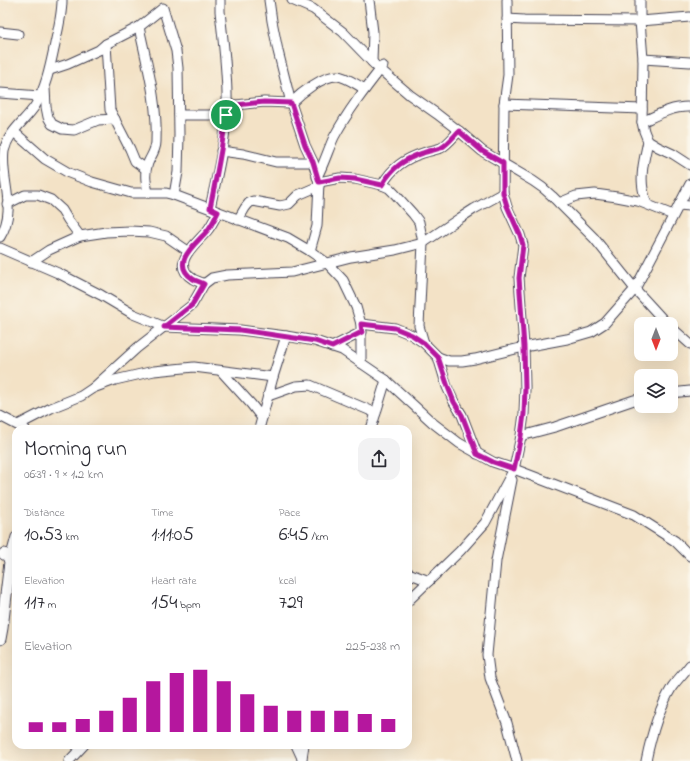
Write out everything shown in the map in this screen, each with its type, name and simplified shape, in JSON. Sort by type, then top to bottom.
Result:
[{"type":"street","points":[[0,237],[6,225],[8,215],[2,159],[4,149],[8,140],[34,107],[45,84],[50,70],[62,11],[62,0]]},
{"type":"street","points":[[204,284],[193,279],[183,268],[184,258],[188,251],[209,229],[214,210],[227,110],[220,0]]},
{"type":"street","points":[[269,0],[278,51],[291,103],[305,145],[313,162],[318,182],[317,226],[310,251]]},
{"type":"street","points":[[292,0],[314,9],[343,32],[372,62],[410,95],[459,131],[482,151],[543,188],[594,238],[661,317]]},
{"type":"street","points":[[369,0],[373,32],[372,62]]},
{"type":"street","points":[[507,0],[508,75],[504,104],[503,193],[523,245],[519,278],[524,347],[525,388],[521,436],[496,561],[487,655],[490,678],[507,723],[517,761]]},
{"type":"street","points":[[640,0],[643,59],[642,122],[648,141],[644,161],[642,188],[647,204]]},
{"type":"street","points":[[50,70],[68,64],[99,50],[106,44],[139,26],[161,4],[176,51],[178,68],[178,172],[174,195]]},
{"type":"street","points":[[507,18],[524,20],[640,21],[690,17]]},
{"type":"street","points":[[139,26],[153,89],[156,124],[156,144],[145,174],[148,193]]},
{"type":"street","points":[[0,32],[18,34]]},
{"type":"street","points":[[106,44],[110,110],[135,161],[146,169]]},
{"type":"street","points":[[643,59],[690,62]]},
{"type":"street","points":[[318,182],[334,138],[352,107],[383,66]]},
{"type":"street","points":[[179,115],[227,110],[264,102],[291,103],[302,92],[327,78],[337,76],[365,89]]},
{"type":"street","points":[[45,84],[46,108],[48,117],[52,124],[62,129],[74,130],[98,120],[114,119]]},
{"type":"street","points":[[0,93],[40,96]]},
{"type":"street","points":[[504,104],[642,109]]},
{"type":"street","points":[[642,122],[675,108],[690,106]]},
{"type":"street","points":[[382,185],[395,167],[402,162],[420,153],[441,148],[459,131]]},
{"type":"street","points":[[14,132],[45,159],[69,173],[92,182],[131,193],[166,193],[174,195],[288,238],[310,251],[326,263],[343,280],[356,307],[362,328],[361,362]]},
{"type":"street","points":[[648,141],[690,165]]},
{"type":"street","points":[[221,151],[243,154],[276,162],[313,162]]},
{"type":"street","points":[[238,220],[244,208],[253,201],[280,206],[289,204],[298,195],[318,182],[340,178],[355,179],[389,188],[419,222],[423,243],[418,326],[424,343]]},
{"type":"street","points":[[332,347],[362,328],[395,328],[412,335],[424,343],[438,357],[449,361],[462,361],[567,339],[591,332],[605,323],[635,288],[690,184]]},
{"type":"street","points":[[94,388],[137,348],[192,305],[204,284],[212,278],[227,275],[292,272],[351,257],[395,250],[423,243],[460,218],[503,193]]},
{"type":"street","points":[[559,203],[576,196],[595,194],[638,201],[673,215]]},
{"type":"street","points":[[7,204],[25,195],[38,195],[51,200],[62,210],[80,236]]},
{"type":"street","points":[[679,205],[690,206]]},
{"type":"street","points":[[31,262],[49,250],[80,236],[112,232],[149,232],[166,236],[188,251]]},
{"type":"street","points":[[0,248],[58,273],[101,295],[133,314],[164,327],[240,330],[315,341],[342,350],[386,380],[433,423],[459,444],[493,462],[634,516],[675,540],[690,556]]},
{"type":"street","points":[[678,333],[690,344]]},
{"type":"street","points":[[260,425],[286,336]]},
{"type":"street","points":[[438,357],[454,402],[462,415],[477,454]]},
{"type":"street","points":[[25,425],[51,408],[81,396],[94,388],[115,380],[154,370],[194,368],[273,377]]},
{"type":"street","points":[[221,371],[262,418]]},
{"type":"street","points":[[372,425],[386,380]]},
{"type":"street","points":[[268,396],[296,386],[310,385],[376,413]]},
{"type":"street","points":[[678,392],[690,390]]},
{"type":"street","points":[[521,436],[555,427],[634,400]]},
{"type":"street","points":[[0,416],[18,425]]},
{"type":"street","points":[[412,597],[460,551],[485,523],[514,469]]},
{"type":"street","points":[[1,631],[8,557],[12,547]]},
{"type":"street","points":[[412,575],[429,581]]},
{"type":"street","points":[[646,761],[650,740],[660,709],[672,687],[690,666]]},
{"type":"street","points":[[69,761],[80,749]]},
{"type":"street","points":[[298,749],[302,759]]},
{"type":"street","points":[[302,759],[303,749]]},
{"type":"route","points":[[264,102],[291,103],[319,182],[340,178],[355,179],[382,185],[395,167],[402,162],[420,153],[441,148],[459,131],[482,151],[503,163],[503,193],[523,245],[519,278],[524,347],[524,414],[514,469],[493,462],[477,454],[462,415],[454,402],[438,357],[424,343],[412,335],[395,328],[361,324],[362,332],[332,347],[315,341],[240,330],[164,327],[192,305],[204,284],[193,279],[186,273],[183,268],[184,258],[188,251],[209,229],[218,212],[210,208],[225,131],[226,115],[227,106],[264,102]]}]
